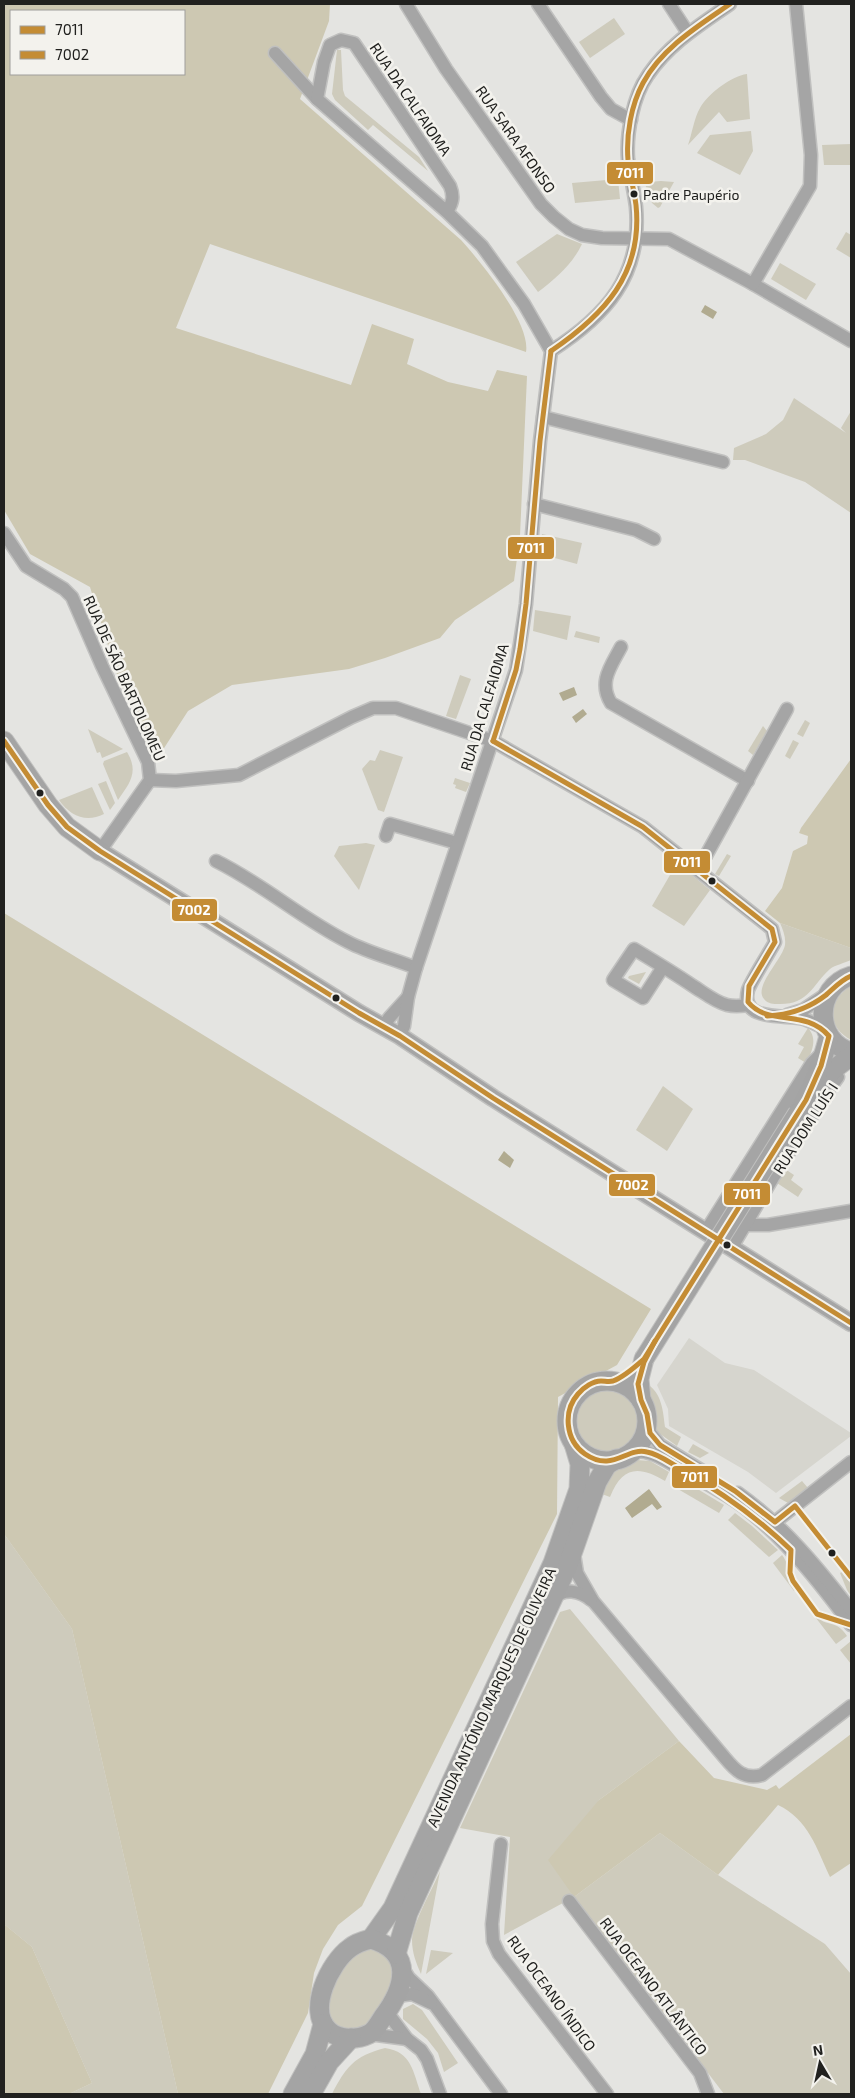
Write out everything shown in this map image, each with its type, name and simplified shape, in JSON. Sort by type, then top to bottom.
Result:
[{"type":"main road","points":[[4,741],[48,805],[68,827],[100,851]]},
{"type":"main road","points":[[830,992],[840,981],[851,976]]},
{"type":"main road","name":"RUA DOM LUÍS I","points":[[802,1107],[821,1066],[827,1038],[823,1014],[826,999],[830,992]]},
{"type":"main road","points":[[827,1038],[851,1052]]},
{"type":"main road","name":"RUA DOM LUÍS I","points":[[802,1107],[834,1069],[851,1056]]},
{"type":"main road","points":[[611,1381],[631,1370],[644,1359],[802,1107]]},
{"type":"main road","points":[[641,1400],[639,1379],[644,1359]]},
{"type":"main road","points":[[557,1587],[573,1552],[597,1482],[607,1465],[633,1451],[642,1442],[647,1429],[648,1416],[637,1393],[626,1385],[611,1381],[601,1381],[588,1386],[578,1394],[570,1405],[567,1418],[569,1432],[574,1444],[584,1453],[596,1459],[616,1460]]},
{"type":"main road","name":"AVENIDA ANTÓNIO MARQUES DE OLIVEIRA","points":[[369,2034],[392,2004],[402,1979],[399,1960],[408,1913],[557,1587],[579,1489],[580,1464],[574,1444]]},
{"type":"main road","name":"AVENIDA ANTÓNIO MARQUES DE OLIVEIRA","points":[[371,1939],[393,1908],[557,1587]]},
{"type":"main road","points":[[293,2094],[315,2054],[323,2024],[319,2005],[321,1992],[328,1977],[348,1948],[361,1941],[371,1939],[389,1946],[399,1960]]},
{"type":"main road","points":[[323,2024],[340,2038],[351,2038],[369,2034]]},
{"type":"main road","points":[[311,2094],[329,2062],[351,2038]]},
{"type":"street","name":"RUA SARA AFONSO","points":[[406,4],[446,69],[541,204],[554,218],[569,229],[582,235],[602,238],[669,239],[850,338]]},
{"type":"street","points":[[538,4],[606,103],[611,109],[631,120]]},
{"type":"street","points":[[669,4],[688,33]]},
{"type":"street","points":[[275,53],[317,99],[447,212],[482,246],[524,304],[551,351],[593,319],[612,300],[628,272],[636,239],[636,206],[628,157],[631,120],[647,76],[671,47],[730,4]]},
{"type":"street","points":[[753,284],[810,186],[811,155],[796,4]]},
{"type":"street","name":"RUA DA CALFAIOMA","points":[[317,99],[324,62],[330,45],[341,40],[354,43],[450,186],[453,195],[452,204],[447,212]]},
{"type":"street","name":"RUA DA CALFAIOMA","points":[[400,1036],[404,1026],[408,997],[416,968],[516,670],[520,649],[551,351]]},
{"type":"street","points":[[543,418],[723,462]]},
{"type":"street","points":[[534,504],[636,530],[654,539]]},
{"type":"street","name":"RUA DE SÃO BARTOLOMEU","points":[[4,533],[26,566],[64,588],[72,597],[102,666],[148,762],[150,780],[100,851]]},
{"type":"street","points":[[620,647],[606,677],[605,693],[611,703],[748,781]]},
{"type":"street","points":[[150,780],[195,779],[239,775],[373,708],[396,708],[493,741],[643,826],[772,929],[775,942],[748,990],[749,1005],[754,1011],[767,1016],[784,1016],[804,1020],[827,1038]]},
{"type":"street","points":[[698,870],[787,709]]},
{"type":"street","points":[[386,836],[390,824],[458,843]]},
{"type":"street","points":[[100,851],[351,1008],[400,1036],[493,1098],[851,1323]]},
{"type":"street","points":[[216,861],[235,870],[283,903],[348,942],[416,968]]},
{"type":"street","points":[[663,967],[724,1004],[736,1007],[749,1005]]},
{"type":"street","points":[[784,1016],[803,1010],[830,992]]},
{"type":"street","name":"RUA DA CALFAIOMA","points":[[384,1027],[389,1018],[408,997]]},
{"type":"street","name":"RUA DOM LUÍS I","points":[[706,1232],[827,1038]]},
{"type":"street","name":"RUA DOM LUÍS I","points":[[732,1247],[826,1092],[835,1080],[851,1065]]},
{"type":"street","points":[[746,1225],[768,1225],[851,1210]]},
{"type":"street","points":[[647,1429],[660,1445],[735,1491],[775,1522],[805,1552],[851,1610]]},
{"type":"street","points":[[633,1451],[651,1453],[724,1493],[761,1521],[800,1561],[851,1625]]},
{"type":"street","points":[[775,1522],[851,1462]]},
{"type":"street","points":[[573,1552],[578,1573],[594,1601],[737,1772],[750,1777],[757,1777],[851,1706]]},
{"type":"street","points":[[557,1587],[586,1596],[594,1601]]},
{"type":"street","name":"RUA OCEANO ÍNDICO","points":[[501,1844],[492,1924],[493,1941],[499,1954],[607,2094]]},
{"type":"street","name":"RUA OCEANO ATLÂNTICO","points":[[569,1901],[700,2073],[708,2094]]},
{"type":"street","points":[[399,1960],[409,1978],[428,1996],[501,2094]]},
{"type":"street","points":[[406,2039],[392,2004],[412,1994],[433,2004]]},
{"type":"street","points":[[369,2034],[406,2039],[421,2050],[427,2059],[440,2094]]},
{"type":"shaded area","points":[[4,4],[330,4],[329,21],[300,99],[461,240],[480,262],[513,309],[521,325],[526,352],[210,244],[176,328],[351,385],[372,324],[414,339],[407,364],[448,382],[488,391],[497,370],[527,376],[520,536],[514,581],[455,620],[440,638],[349,669],[232,685],[188,711],[157,759],[149,735],[119,681],[90,587],[30,554],[4,510]]},
{"type":"shaded area","points":[[614,18],[625,34],[590,58],[579,42]]},
{"type":"shaded area","points":[[337,50],[341,50],[345,96],[419,157],[428,171],[373,125],[368,130],[335,100],[332,94]]},
{"type":"shaded area","points":[[747,74],[750,119],[727,122],[719,112],[688,145],[696,116],[704,103],[727,82]]},
{"type":"shaded area","points":[[751,131],[753,151],[740,175],[697,153],[710,135]]},
{"type":"shaded area","points":[[851,144],[851,165],[824,165],[822,145]]},
{"type":"shaded area","points":[[618,179],[620,199],[575,203],[572,183]]},
{"type":"shaded area","points":[[661,181],[674,182],[658,208],[652,203],[645,184]]},
{"type":"shaded area","points":[[846,232],[851,235],[851,258],[836,249]]},
{"type":"shaded area","points":[[557,234],[582,244],[578,252],[557,277],[538,292],[516,262]]},
{"type":"shaded area","points":[[780,263],[816,284],[806,300],[771,279]]},
{"type":"shaded area","points":[[705,305],[717,312],[713,319],[701,312]]},
{"type":"shaded area","points":[[794,398],[846,433],[841,428],[851,411],[851,513],[805,482],[745,460],[733,460],[734,448],[766,434],[783,420]]},
{"type":"shaded area","points":[[542,534],[582,543],[577,564],[540,554]]},
{"type":"shaded area","points":[[535,610],[571,616],[567,640],[533,631]]},
{"type":"shaded area","points":[[576,631],[600,637],[599,643],[574,637]]},
{"type":"shaded area","points":[[460,675],[471,679],[456,719],[446,716]]},
{"type":"shaded area","points":[[574,687],[577,695],[563,701],[559,693]]},
{"type":"shaded area","points":[[583,709],[587,714],[576,723],[572,717]]},
{"type":"shaded area","points":[[805,720],[810,723],[803,737],[797,734]]},
{"type":"shaded area","points":[[763,726],[767,731],[753,755],[748,751]]},
{"type":"shaded area","points":[[88,729],[123,749],[102,758],[100,752],[97,753]]},
{"type":"shaded area","points":[[793,740],[799,743],[790,759],[785,756]]},
{"type":"shaded area","points":[[380,750],[403,757],[384,812],[378,810],[362,769],[370,760],[375,761]]},
{"type":"shaded area","points":[[127,752],[131,759],[132,777],[118,800],[103,764],[104,761]]},
{"type":"shaded area","points":[[851,759],[851,948],[780,923],[765,911],[782,888],[793,851],[807,844],[808,836],[799,833],[801,828]]},
{"type":"shaded area","points":[[455,778],[470,783],[466,792],[455,788],[456,785],[453,784]]},
{"type":"shaded area","points":[[106,781],[115,803],[110,810],[98,784]]},
{"type":"shaded area","points":[[92,787],[104,814],[97,817],[85,818],[73,814],[59,800]]},
{"type":"shaded area","points":[[366,843],[375,845],[359,890],[334,856],[339,846]]},
{"type":"shaded area","points":[[727,854],[731,856],[719,876],[715,874]]},
{"type":"shaded area","points":[[677,863],[710,890],[684,926],[652,906]]},
{"type":"shaded area","points":[[4,913],[651,1309],[617,1365],[558,1397],[557,1514],[362,1906],[338,1925],[323,1949],[314,1973],[308,2013],[268,2094],[178,2094],[72,1629],[4,1534]]},
{"type":"shaded area","points":[[780,923],[851,948],[851,960],[830,969],[803,998],[788,1003],[775,1004],[769,1003],[764,999],[762,988],[785,945],[785,936]]},
{"type":"shaded area","points":[[646,972],[639,984],[628,978],[629,976]]},
{"type":"shaded area","points":[[851,986],[851,1040],[837,1028],[833,1013],[838,998]]},
{"type":"shaded area","points":[[808,1028],[813,1041],[812,1050],[806,1063],[798,1058],[804,1047],[798,1044]]},
{"type":"shaded area","points":[[663,1086],[693,1109],[667,1151],[636,1130]]},
{"type":"shaded area","points":[[504,1151],[514,1160],[510,1168],[498,1160]]},
{"type":"shaded area","points":[[785,1169],[794,1175],[791,1180],[803,1189],[798,1197],[777,1183]]},
{"type":"shaded area","points":[[689,1338],[725,1363],[754,1370],[851,1433],[851,1436],[776,1493],[748,1472],[669,1426],[668,1409],[657,1385]]},
{"type":"shaded area","points":[[647,1384],[659,1397],[665,1427],[681,1437],[677,1446],[656,1431],[653,1410],[646,1391]]},
{"type":"shaded area","points":[[599,1388],[613,1388],[625,1393],[634,1402],[639,1414],[637,1434],[630,1445],[613,1454],[599,1454],[587,1449],[578,1440],[573,1428],[573,1414],[578,1402],[587,1393]]},
{"type":"shaded area","points":[[693,1444],[709,1453],[700,1458],[688,1452]]},
{"type":"shaded area","points":[[637,1460],[650,1461],[669,1472],[665,1481],[647,1473],[632,1472],[620,1480],[610,1497],[599,1493],[612,1472]]},
{"type":"shaded area","points":[[676,1476],[724,1505],[719,1513],[671,1485]]},
{"type":"shaded area","points":[[802,1481],[808,1488],[788,1503],[779,1498]]},
{"type":"shaded area","points":[[649,1489],[662,1507],[657,1510],[652,1504],[632,1518],[625,1508]]},
{"type":"shaded area","points":[[735,1513],[778,1550],[769,1557],[728,1520]]},
{"type":"shaded area","points":[[4,1534],[72,1629],[178,2094],[69,2094],[92,2083],[32,1947],[4,1924]]},
{"type":"shaded area","points":[[782,1555],[796,1590],[794,1591],[773,1563]]},
{"type":"shaded area","points":[[842,1572],[851,1584],[851,1596],[840,1573]]},
{"type":"shaded area","points":[[799,1596],[817,1617],[825,1622],[836,1625],[847,1636],[836,1644]]},
{"type":"shaded area","points":[[570,1609],[679,1741],[599,1800],[574,1897],[504,1935],[510,1837],[460,1828],[560,1612]]},
{"type":"shaded area","points":[[851,1641],[851,1664],[840,1650]]},
{"type":"shaded area","points":[[851,1734],[851,1863],[830,1877],[816,1846],[804,1827],[797,1818],[778,1805],[718,1875],[660,1833],[574,1897],[548,1860],[599,1800],[679,1741],[714,1778],[767,1790],[776,1785],[779,1789]]},
{"type":"shaded area","points":[[660,1833],[718,1875],[825,1944],[851,1974],[851,2094],[724,2094],[574,1897]]},
{"type":"shaded area","points":[[440,1871],[421,1974],[413,1949],[413,1933],[419,1915]]},
{"type":"shaded area","points":[[4,1924],[32,1947],[92,2083],[69,2094],[4,2094]]},
{"type":"shaded area","points":[[369,1948],[385,1954],[392,1965],[393,1974],[388,1994],[377,2013],[365,2026],[358,2029],[347,2029],[336,2026],[331,2019],[329,2009],[330,1998],[339,1975],[350,1959]]},
{"type":"shaded area","points":[[431,1950],[453,1953],[426,1974]]},
{"type":"shaded area","points":[[413,2004],[422,2010],[458,2063],[444,2072],[438,2053],[427,2039],[403,2019],[403,2009]]},
{"type":"shaded area","points":[[385,2048],[401,2054],[410,2064],[421,2094],[332,2094],[352,2064],[374,2051]]},
{"type":"transit line","name":"7011","points":[[551,351],[588,323],[603,307],[616,290],[626,272],[633,252],[637,230],[636,205],[628,160],[628,141],[632,110],[643,83],[651,70],[670,48],[693,29],[730,4]]},
{"type":"transit line","name":"7011","points":[[493,741],[516,670],[520,649],[526,604],[540,441],[551,351]]},
{"type":"transit line","name":"7002","points":[[4,741],[48,805],[67,827],[100,851],[359,1013],[400,1036],[493,1098],[851,1323]]},
{"type":"transit line","name":"7011","points":[[493,741],[643,827],[772,929],[775,942],[749,986],[748,1002],[766,1014],[809,1022],[829,1036],[821,1066],[806,1100],[644,1359],[617,1379],[595,1382],[583,1389],[573,1401],[568,1417],[568,1425],[573,1441],[578,1448],[595,1459],[611,1460],[639,1451],[651,1453],[725,1496],[766,1527],[791,1550],[790,1573],[793,1581],[817,1614],[851,1625]]},
{"type":"transit line","name":"7011","points":[[767,1016],[791,1013],[805,1008],[851,976]]},
{"type":"transit line","name":"7011","points":[[655,1341],[644,1362],[638,1384],[641,1400],[647,1414],[650,1433],[660,1445],[735,1491],[775,1522],[795,1506],[851,1577]]},
{"type":"place","name":"Padre Paupério","points":[[634,194]]}]
